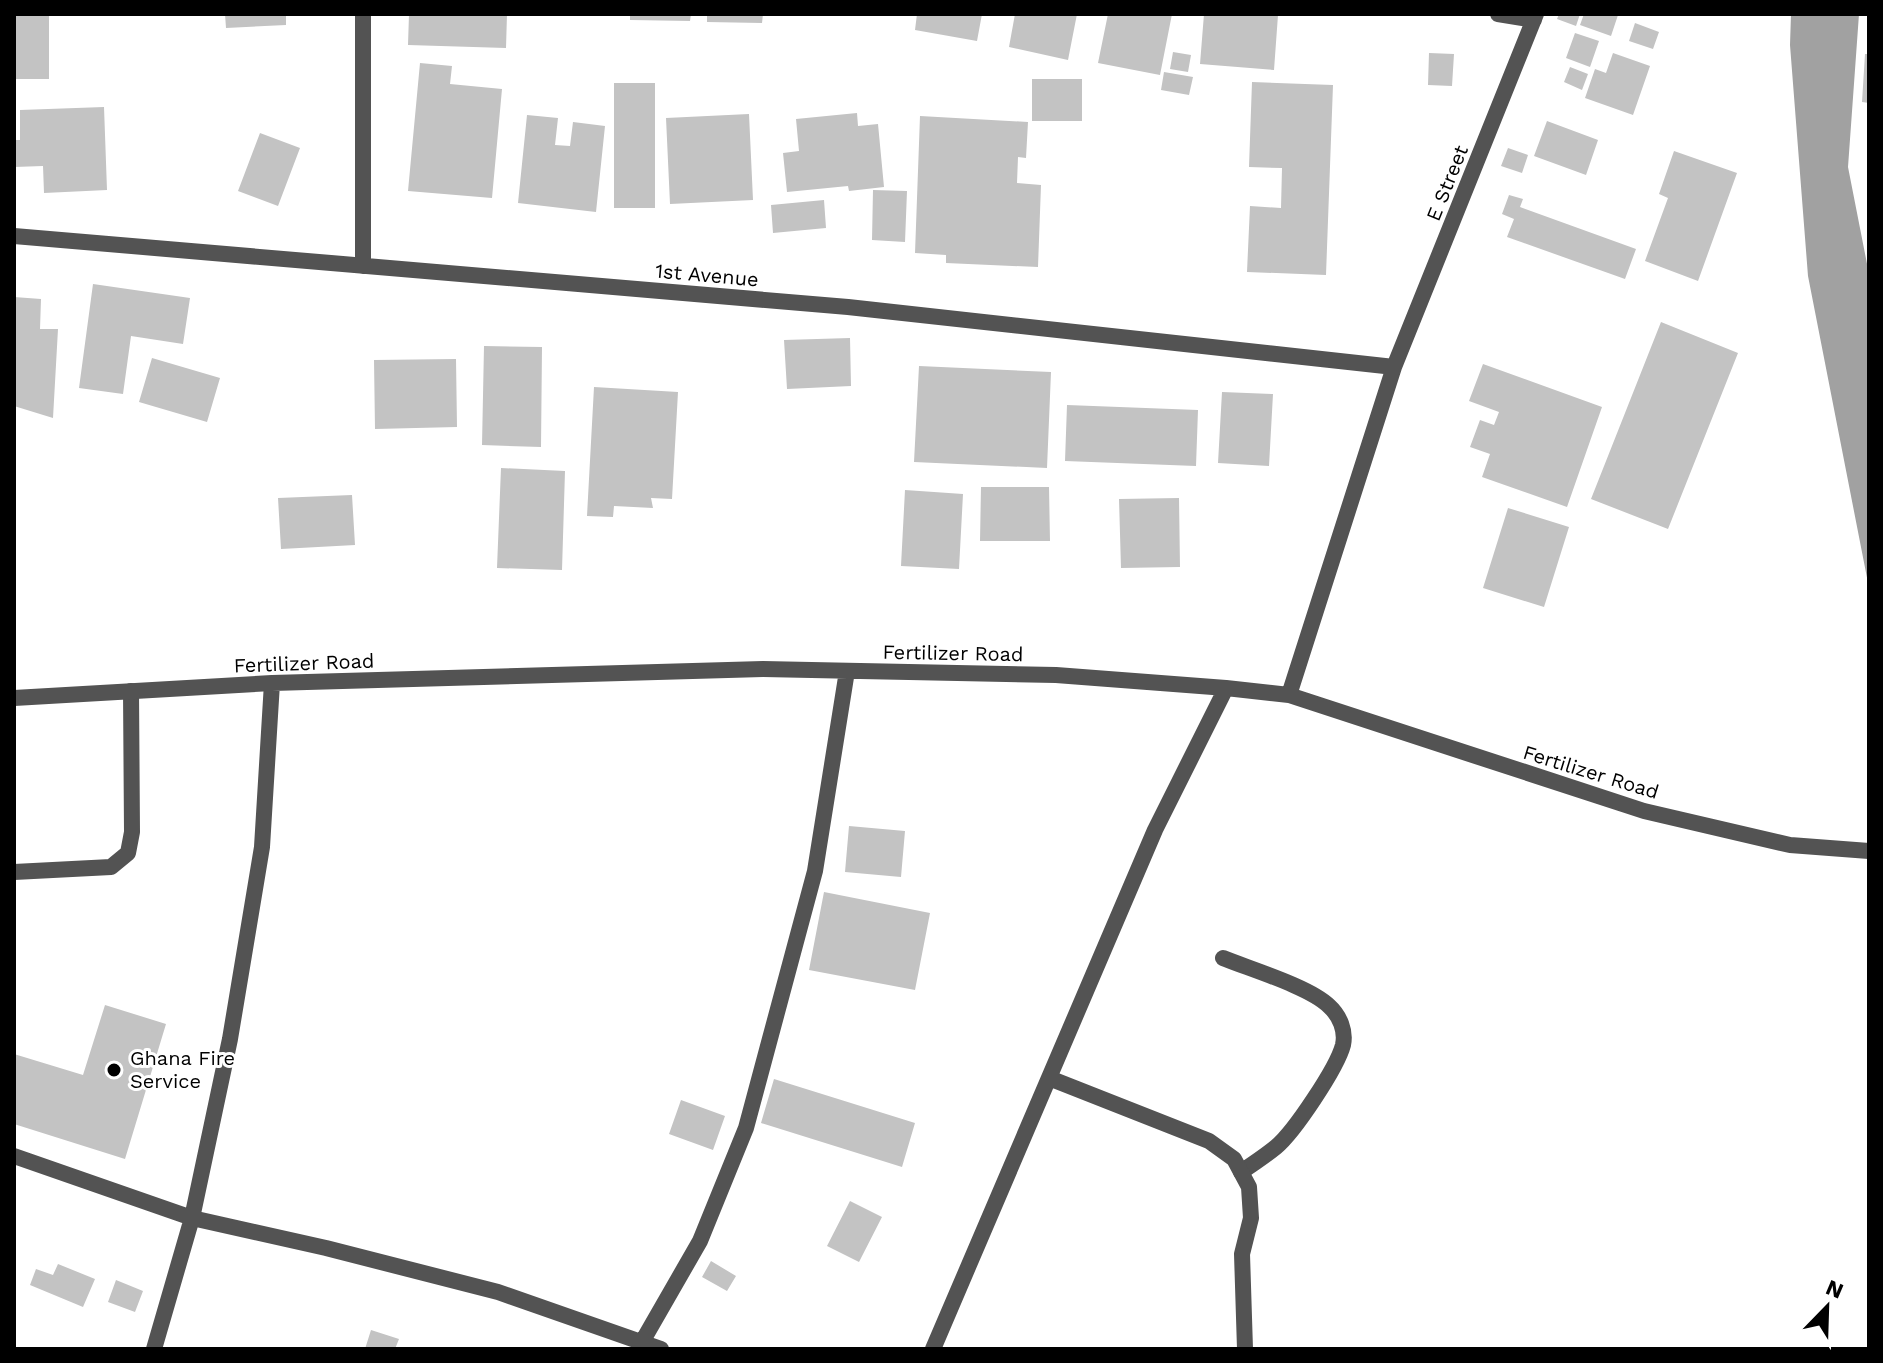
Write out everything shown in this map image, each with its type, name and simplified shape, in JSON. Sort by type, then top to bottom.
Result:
[{"type":"street","points":[[363,14],[363,266]]},
{"type":"street","points":[[1498,14],[1535,17]]},
{"type":"street","name":"E Street","points":[[1289,695],[1394,367],[1535,17]]},
{"type":"street","name":"1st Avenue","points":[[14,236],[848,307],[1394,367]]},
{"type":"street","name":"Fertilizer Road","points":[[14,698],[272,683],[763,669],[1056,675],[1226,688],[1289,695],[1644,811],[1790,845],[1869,851]]},
{"type":"street","points":[[639,1346],[700,1241],[746,1128],[815,871],[847,671]]},
{"type":"street","points":[[154,1349],[192,1218],[230,1039],[262,847],[272,683]]},
{"type":"street","points":[[933,1349],[1155,830],[1226,688]]},
{"type":"street","points":[[14,872],[111,867],[128,853],[132,832],[131,691]]},
{"type":"street","points":[[1223,958],[1302,990],[1329,1005],[1343,1025],[1343,1043],[1334,1067],[1297,1122],[1278,1145],[1241,1172]]},
{"type":"street","points":[[1049,1078],[1209,1141],[1234,1159],[1249,1187],[1251,1218],[1242,1254],[1245,1349]]},
{"type":"street","points":[[14,1156],[192,1218],[498,1292],[639,1346],[661,1349]]},
{"type":"shaded area","points":[[1791,14],[1859,14],[1848,167],[1869,274],[1869,588],[1808,276],[1790,45]]},
{"type":"building","points":[[14,14],[49,14],[49,79],[14,79]]},
{"type":"building","points":[[225,14],[286,14],[286,25],[226,28]]},
{"type":"building","points":[[409,14],[507,14],[506,48],[408,45]]},
{"type":"building","points":[[630,14],[691,14],[690,21],[630,20]]},
{"type":"building","points":[[707,14],[763,14],[762,23],[707,22]]},
{"type":"building","points":[[917,14],[982,14],[977,41],[915,30]]},
{"type":"building","points":[[1015,14],[1077,14],[1068,60],[1009,47]]},
{"type":"building","points":[[1108,14],[1172,14],[1160,75],[1098,63]]},
{"type":"building","points":[[1204,14],[1278,15],[1274,70],[1200,64]]},
{"type":"building","points":[[1559,14],[1580,14],[1576,26],[1557,19]]},
{"type":"building","points":[[1584,14],[1618,15],[1611,36],[1580,25]]},
{"type":"building","points":[[1635,23],[1659,32],[1653,49],[1629,41]]},
{"type":"building","points":[[1575,33],[1599,41],[1590,67],[1566,58]]},
{"type":"building","points":[[1173,52],[1191,55],[1188,72],[1170,69]]},
{"type":"building","points":[[1429,53],[1454,54],[1452,86],[1428,85]]},
{"type":"building","points":[[1613,53],[1650,66],[1633,115],[1585,98],[1595,69],[1606,73]]},
{"type":"building","points":[[1865,54],[1869,54],[1869,103],[1862,102]]},
{"type":"building","points":[[420,63],[452,66],[450,84],[502,89],[492,198],[408,191]]},
{"type":"building","points":[[1570,67],[1588,74],[1582,90],[1564,82]]},
{"type":"building","points":[[1164,72],[1193,77],[1189,95],[1161,90]]},
{"type":"building","points":[[1032,79],[1082,79],[1082,121],[1032,121]]},
{"type":"building","points":[[1252,82],[1333,85],[1326,275],[1247,272],[1250,206],[1281,208],[1282,168],[1249,167]]},
{"type":"building","points":[[614,83],[655,83],[655,208],[614,208]]},
{"type":"building","points":[[104,107],[107,190],[44,193],[43,166],[14,167],[14,140],[20,140],[20,110]]},
{"type":"building","points":[[857,113],[858,126],[878,124],[884,187],[849,191],[848,186],[787,192],[783,153],[799,151],[796,119]]},
{"type":"building","points":[[749,114],[753,200],[670,204],[666,118]]},
{"type":"building","points":[[527,115],[558,118],[555,145],[570,146],[573,122],[605,126],[596,212],[518,203]]},
{"type":"building","points":[[920,116],[1028,122],[1026,158],[1018,157],[1017,183],[1041,185],[1038,267],[946,263],[946,255],[915,253]]},
{"type":"building","points":[[1547,121],[1598,140],[1586,175],[1534,156]]},
{"type":"building","points":[[260,133],[300,148],[278,206],[238,191]]},
{"type":"building","points":[[1508,148],[1528,155],[1522,173],[1501,166]]},
{"type":"building","points":[[1674,151],[1737,173],[1698,281],[1645,261],[1668,198],[1659,194]]},
{"type":"building","points":[[873,190],[907,191],[905,242],[872,240]]},
{"type":"building","points":[[1509,195],[1523,199],[1520,207],[1636,249],[1625,279],[1507,237],[1514,219],[1502,214]]},
{"type":"building","points":[[824,200],[826,228],[773,233],[771,205]]},
{"type":"building","points":[[93,284],[190,298],[183,344],[131,336],[123,394],[79,388]]},
{"type":"building","points":[[14,297],[41,299],[40,329],[58,329],[53,418],[14,406]]},
{"type":"building","points":[[1661,322],[1738,353],[1668,529],[1591,499]]},
{"type":"building","points":[[850,338],[851,386],[787,389],[784,340]]},
{"type":"building","points":[[484,346],[542,347],[541,447],[482,445]]},
{"type":"building","points":[[152,358],[220,378],[207,422],[139,402]]},
{"type":"building","points":[[456,359],[457,427],[375,429],[374,360]]},
{"type":"building","points":[[1483,364],[1602,407],[1567,507],[1482,477],[1490,454],[1470,447],[1480,420],[1494,425],[1499,412],[1469,401]]},
{"type":"building","points":[[919,366],[1051,372],[1047,468],[914,462]]},
{"type":"building","points":[[594,387],[678,392],[672,499],[651,498],[653,508],[614,506],[613,517],[587,516]]},
{"type":"building","points":[[1222,392],[1273,394],[1269,466],[1218,463]]},
{"type":"building","points":[[1067,405],[1198,410],[1196,466],[1065,461]]},
{"type":"building","points":[[501,468],[565,471],[562,570],[497,568]]},
{"type":"building","points":[[981,487],[1049,487],[1050,541],[980,541]]},
{"type":"building","points":[[905,490],[963,494],[959,569],[901,566]]},
{"type":"building","points":[[352,495],[355,545],[281,549],[278,498]]},
{"type":"building","points":[[1179,498],[1180,567],[1121,568],[1119,499]]},
{"type":"building","points":[[1508,508],[1569,527],[1544,607],[1483,588]]},
{"type":"building","points":[[849,826],[905,831],[901,877],[845,872]]},
{"type":"building","points":[[824,892],[930,913],[915,990],[809,970]]},
{"type":"building","points":[[105,1005],[166,1024],[125,1159],[14,1124],[14,1054],[83,1075]]},
{"type":"building","points":[[774,1079],[915,1123],[902,1167],[761,1123]]},
{"type":"building","points":[[681,1100],[725,1116],[713,1150],[669,1134]]},
{"type":"building","points":[[850,1201],[882,1217],[859,1262],[827,1246]]},
{"type":"building","points":[[711,1261],[736,1276],[727,1291],[702,1277]]},
{"type":"building","points":[[58,1264],[95,1279],[83,1307],[30,1285],[36,1269],[53,1275]]},
{"type":"building","points":[[116,1280],[143,1291],[135,1312],[108,1302]]},
{"type":"building","points":[[371,1330],[399,1339],[395,1349],[365,1349]]},
{"type":"place","name":"Ghana Fire Service","points":[[114,1070]]}]
